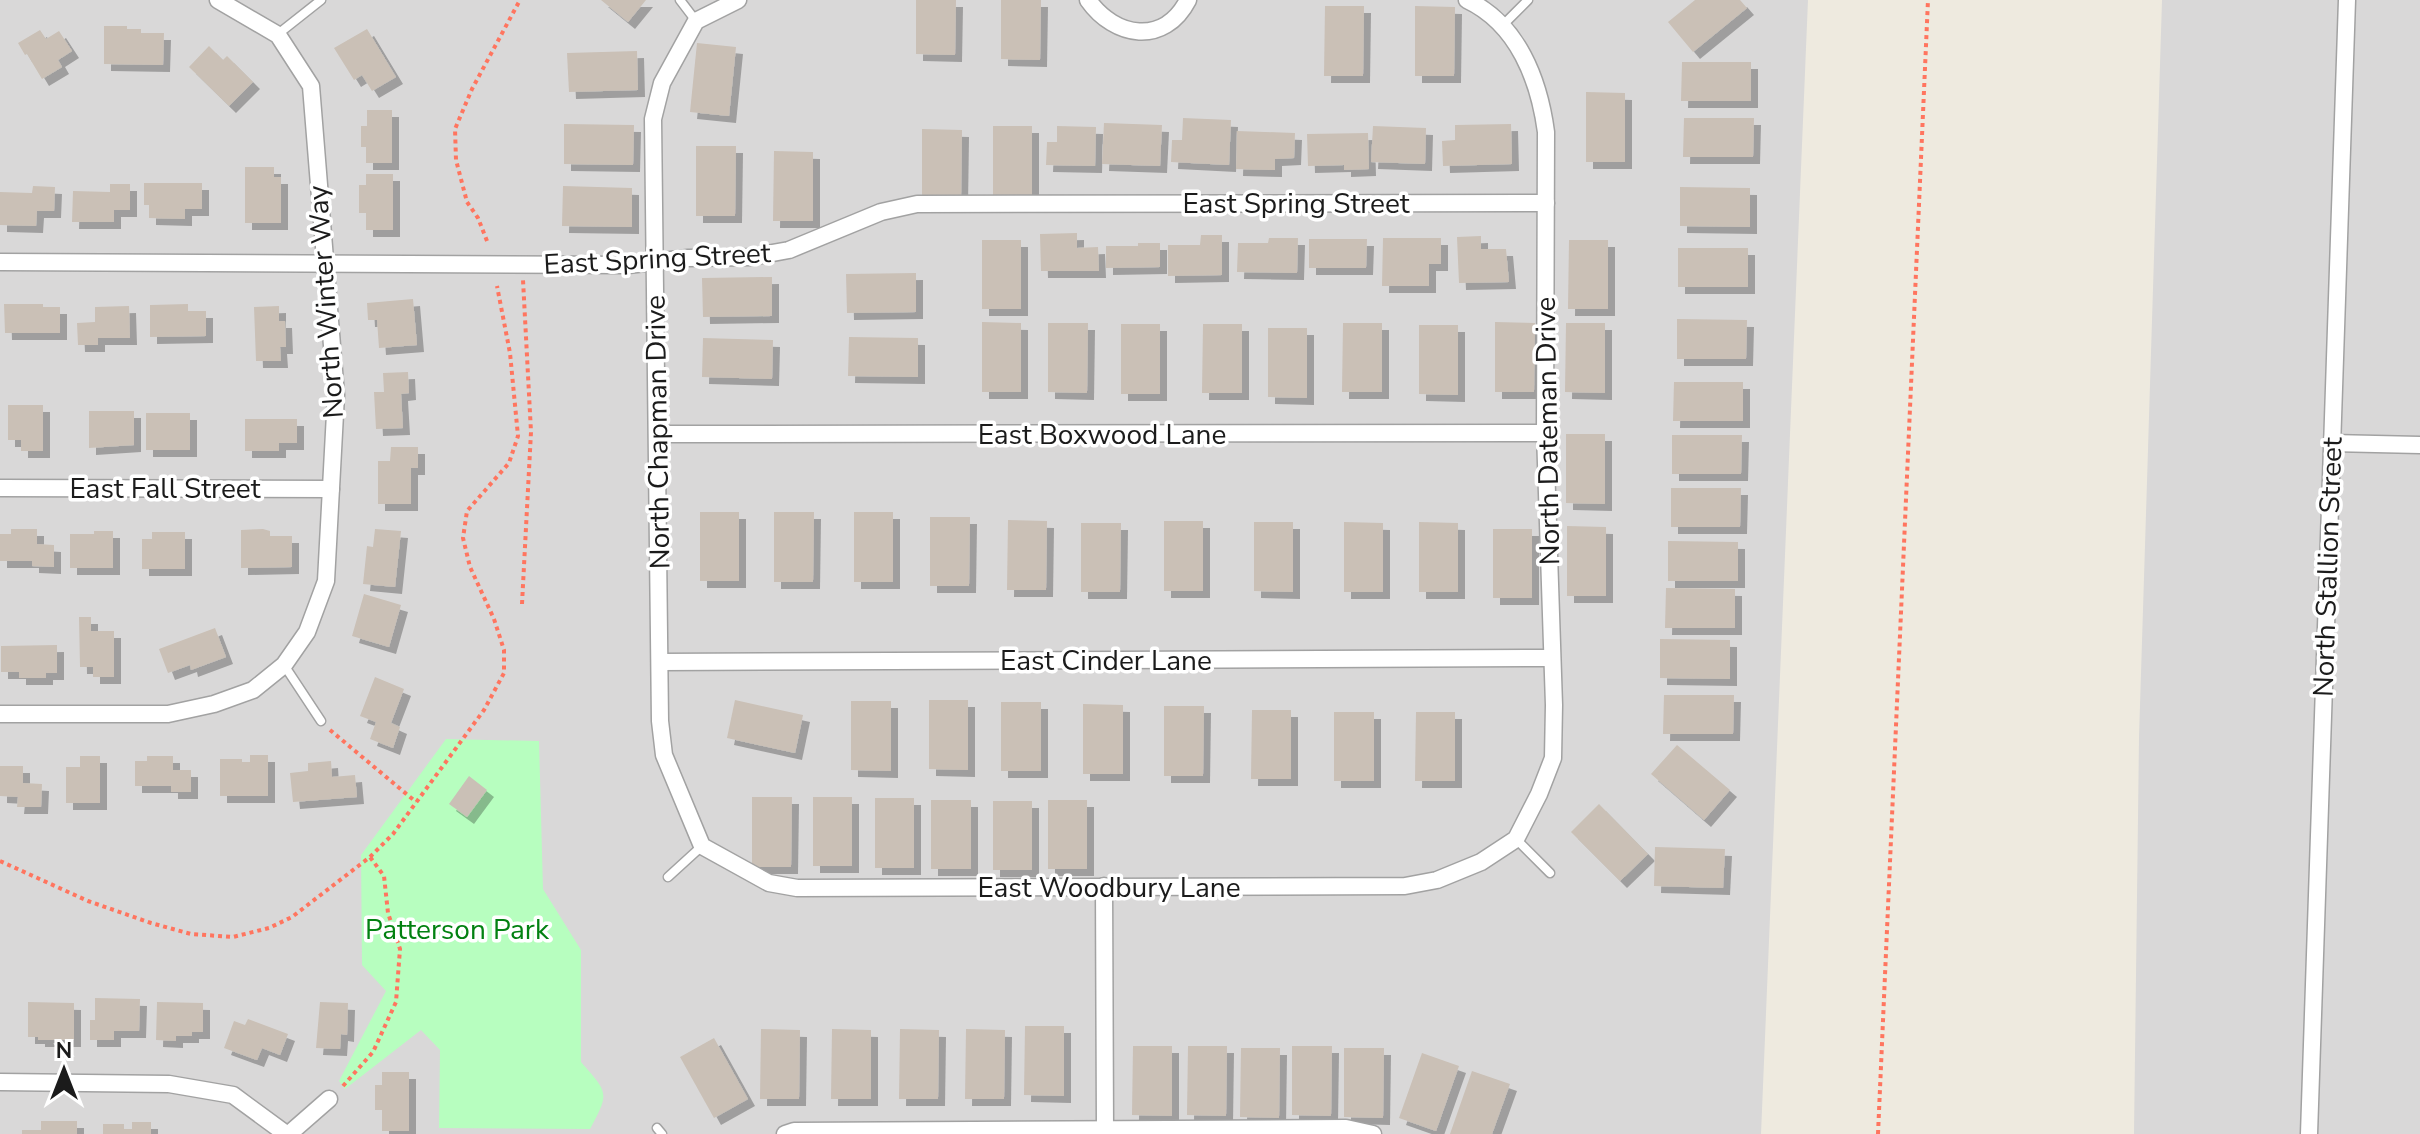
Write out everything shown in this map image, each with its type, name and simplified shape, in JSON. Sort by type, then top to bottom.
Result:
[{"type":"street","points":[[218,0],[278,35]]},
{"type":"street","points":[[696,21],[738,0]]},
{"type":"street","points":[[1088,0],[1099,15],[1114,26],[1133,32],[1151,30],[1169,23],[1188,0]]},
{"type":"street","name":"North Dateman Drive","points":[[1467,0],[1502,26],[1527,60],[1541,96],[1546,132],[1545,433],[1553,758],[1516,839]]},
{"type":"street","name":"North Stallion Street","points":[[2309,1134],[2347,0]]},
{"type":"street","name":"North Chapman Drive","points":[[696,21],[662,83],[653,119],[654,260],[659,434],[660,707],[664,755],[702,846]]},
{"type":"street","name":"North Winter Way","points":[[0,714],[168,714],[214,704],[253,690],[284,665],[307,632],[326,581],[336,395],[311,86],[278,35]]},
{"type":"street","name":"East Spring Street","points":[[0,262],[324,266],[628,265],[654,260],[751,257],[789,250],[881,212],[917,204],[1546,203]]},
{"type":"street","name":"East Boxwood Lane","points":[[659,434],[1545,433]]},
{"type":"street","points":[[2331,443],[2420,445]]},
{"type":"street","name":"East Fall Street","points":[[0,488],[331,489]]},
{"type":"street","name":"East Cinder Lane","points":[[661,662],[1551,658]]},
{"type":"street","name":"East Woodbury Lane","points":[[702,846],[769,883],[797,888],[1405,886],[1437,880],[1481,862],[1516,839]]},
{"type":"street","points":[[1104,886],[1105,1129]]},
{"type":"street","points":[[0,1082],[169,1084],[233,1095],[287,1134],[329,1099]]},
{"type":"street","points":[[785,1134],[794,1131],[1346,1128],[1373,1134]]},
{"type":"lane","points":[[278,35],[321,0]]},
{"type":"lane","points":[[680,0],[696,21]]},
{"type":"lane","points":[[1502,26],[1528,0]]},
{"type":"lane","points":[[284,665],[321,721]]},
{"type":"lane","points":[[1516,839],[1550,873]]},
{"type":"lane","points":[[668,877],[702,846]]},
{"type":"path","points":[[487,241],[478,218],[467,202],[456,160],[455,129],[472,89],[520,0]]},
{"type":"path","points":[[1878,1134],[1928,0]]},
{"type":"path","points":[[522,604],[531,432],[523,266]]},
{"type":"path","points":[[0,861],[88,901],[151,923],[191,934],[233,937],[269,928],[292,917],[370,857],[393,834],[484,710],[504,673],[504,650],[494,619],[470,567],[463,538],[467,511],[509,463],[518,436],[512,366],[497,286]]},
{"type":"path","points":[[330,730],[416,802]]},
{"type":"path","points":[[343,1086],[373,1052],[396,1002],[400,949],[388,913],[384,876],[370,857]]},
{"type":"shaded area","points":[[0,0],[1808,0],[1761,1134],[0,1134]]},
{"type":"shaded area","points":[[2162,0],[2420,0],[2420,1134],[2134,1134],[2139,738]]},
{"type":"green space","name":"Patterson Park","points":[[446,739],[539,741],[543,889],[581,950],[581,1062],[597,1080],[603,1093],[601,1107],[590,1129],[439,1128],[440,1050],[421,1030],[345,1089],[339,1081],[386,991],[362,965],[361,855]]},
{"type":"building","points":[[601,0],[646,0],[628,22]]},
{"type":"building","points":[[916,0],[956,0],[955,55],[916,54]]},
{"type":"building","points":[[1001,0],[1041,0],[1040,60],[1001,59]]},
{"type":"building","points":[[1695,0],[1740,0],[1747,8],[1693,52],[1668,22]]},
{"type":"building","points":[[1325,6],[1364,6],[1363,76],[1324,76]]},
{"type":"building","points":[[1415,6],[1455,7],[1454,76],[1415,76]]},
{"type":"building","points":[[104,26],[127,26],[127,29],[141,29],[141,33],[164,33],[163,65],[104,64]]},
{"type":"building","points":[[367,29],[396,77],[372,91],[362,75],[354,80],[334,48]]},
{"type":"building","points":[[40,30],[46,39],[59,31],[72,51],[58,60],[62,67],[42,79],[18,43]]},
{"type":"building","points":[[697,43],[736,47],[729,116],[690,112]]},
{"type":"building","points":[[209,46],[223,60],[227,56],[253,82],[229,106],[189,67]]},
{"type":"building","points":[[637,51],[638,90],[569,92],[567,53]]},
{"type":"building","points":[[1682,62],[1751,62],[1751,101],[1681,101]]},
{"type":"building","points":[[1586,92],[1625,93],[1625,162],[1586,162]]},
{"type":"building","points":[[367,110],[392,110],[392,163],[366,163],[366,147],[361,147],[361,126],[367,126]]},
{"type":"building","points":[[1183,118],[1231,120],[1229,165],[1171,162],[1172,140],[1182,140]]},
{"type":"building","points":[[1684,118],[1754,118],[1753,157],[1683,157]]},
{"type":"building","points":[[1104,123],[1162,125],[1160,166],[1102,164]]},
{"type":"building","points":[[564,124],[634,125],[633,165],[564,164]]},
{"type":"building","points":[[1511,124],[1512,164],[1443,166],[1442,141],[1455,140],[1455,125]]},
{"type":"building","points":[[993,126],[1032,126],[1032,195],[993,195]]},
{"type":"building","points":[[1057,126],[1096,127],[1095,166],[1046,165],[1047,142],[1057,142]]},
{"type":"building","points":[[1373,126],[1426,128],[1425,164],[1371,162]]},
{"type":"building","points":[[922,129],[962,130],[961,199],[922,199]]},
{"type":"building","points":[[1237,131],[1295,133],[1294,158],[1275,159],[1275,170],[1236,169]]},
{"type":"building","points":[[1368,133],[1369,169],[1344,170],[1344,165],[1308,166],[1307,134]]},
{"type":"building","points":[[696,146],[736,146],[735,216],[696,216]]},
{"type":"building","points":[[774,151],[813,152],[813,221],[773,221]]},
{"type":"building","points":[[245,167],[274,167],[274,177],[281,177],[281,223],[245,223]]},
{"type":"building","points":[[366,174],[393,174],[393,230],[366,230],[366,213],[359,213],[359,185],[366,185]]},
{"type":"building","points":[[144,183],[202,183],[202,209],[185,209],[185,219],[149,218],[149,205],[144,205]]},
{"type":"building","points":[[110,184],[130,184],[130,210],[114,210],[114,222],[72,222],[73,191],[110,192]]},
{"type":"building","points":[[33,186],[55,187],[54,211],[37,211],[36,226],[0,225],[0,192],[32,193]]},
{"type":"building","points":[[563,186],[632,188],[632,227],[562,226]]},
{"type":"building","points":[[1680,187],[1750,188],[1750,227],[1680,226]]},
{"type":"building","points":[[1077,233],[1077,248],[1098,247],[1099,271],[1041,271],[1040,234]]},
{"type":"building","points":[[1201,235],[1222,235],[1222,275],[1168,276],[1168,245],[1200,245]]},
{"type":"building","points":[[1481,236],[1481,249],[1506,249],[1509,282],[1459,283],[1457,237]]},
{"type":"building","points":[[1269,238],[1298,238],[1297,273],[1237,272],[1238,243],[1268,243]]},
{"type":"building","points":[[1383,238],[1441,238],[1441,264],[1429,264],[1429,286],[1382,286]]},
{"type":"building","points":[[1309,239],[1367,239],[1366,268],[1309,268]]},
{"type":"building","points":[[982,240],[1021,240],[1021,309],[982,309]]},
{"type":"building","points":[[1569,240],[1608,240],[1608,309],[1568,309]]},
{"type":"building","points":[[1138,243],[1160,243],[1160,267],[1106,268],[1106,246],[1138,246]]},
{"type":"building","points":[[1678,248],[1748,248],[1748,287],[1678,287]]},
{"type":"building","points":[[916,273],[916,312],[847,313],[846,274]]},
{"type":"building","points":[[772,277],[772,316],[703,317],[702,278]]},
{"type":"building","points":[[413,299],[417,345],[379,348],[377,320],[368,320],[367,303]]},
{"type":"building","points":[[4,304],[60,307],[60,333],[5,333]]},
{"type":"building","points":[[188,304],[188,311],[206,311],[206,336],[150,337],[150,305]]},
{"type":"building","points":[[129,306],[130,338],[98,338],[98,345],[78,345],[77,323],[95,322],[95,307]]},
{"type":"building","points":[[279,306],[279,321],[285,321],[286,347],[280,347],[281,361],[256,361],[254,307]]},
{"type":"building","points":[[1677,319],[1747,320],[1746,359],[1677,359]]},
{"type":"building","points":[[982,322],[1021,323],[1021,392],[982,392]]},
{"type":"building","points":[[1495,322],[1535,323],[1534,392],[1495,392]]},
{"type":"building","points":[[1048,323],[1088,323],[1087,393],[1048,392]]},
{"type":"building","points":[[1343,323],[1382,323],[1382,392],[1342,392]]},
{"type":"building","points":[[1566,323],[1605,323],[1605,393],[1565,392]]},
{"type":"building","points":[[1121,324],[1160,324],[1160,394],[1121,394]]},
{"type":"building","points":[[1203,324],[1242,324],[1242,393],[1202,393]]},
{"type":"building","points":[[1419,325],[1458,325],[1458,395],[1419,394]]},
{"type":"building","points":[[1268,328],[1307,328],[1307,398],[1268,397]]},
{"type":"building","points":[[849,337],[918,338],[918,377],[848,376]]},
{"type":"building","points":[[703,338],[773,340],[772,379],[702,377]]},
{"type":"building","points":[[408,372],[409,393],[401,394],[403,428],[376,429],[374,392],[384,392],[383,373]]},
{"type":"building","points":[[1674,382],[1743,382],[1743,421],[1673,421]]},
{"type":"building","points":[[8,405],[43,405],[43,451],[21,451],[21,440],[8,440]]},
{"type":"building","points":[[89,411],[134,411],[134,445],[89,448]]},
{"type":"building","points":[[146,413],[190,413],[190,450],[146,450]]},
{"type":"building","points":[[245,419],[297,419],[297,443],[279,443],[279,451],[245,451]]},
{"type":"building","points":[[1566,434],[1605,434],[1605,504],[1566,503]]},
{"type":"building","points":[[1672,435],[1742,435],[1741,474],[1672,474]]},
{"type":"building","points":[[391,447],[418,447],[418,468],[411,468],[411,504],[378,504],[378,461],[390,461]]},
{"type":"building","points":[[1671,488],[1741,488],[1740,527],[1671,527]]},
{"type":"building","points":[[700,512],[739,512],[739,581],[700,581]]},
{"type":"building","points":[[774,512],[814,512],[813,582],[774,582]]},
{"type":"building","points":[[854,512],[893,512],[893,582],[854,582]]},
{"type":"building","points":[[930,517],[970,517],[969,586],[930,586]]},
{"type":"building","points":[[1008,520],[1047,521],[1046,590],[1007,590]]},
{"type":"building","points":[[1164,521],[1203,521],[1203,591],[1164,591]]},
{"type":"building","points":[[1254,522],[1293,522],[1293,592],[1254,591]]},
{"type":"building","points":[[1344,522],[1383,523],[1383,592],[1344,592]]},
{"type":"building","points":[[1419,522],[1458,523],[1458,592],[1419,592]]},
{"type":"building","points":[[1081,523],[1121,523],[1120,592],[1081,592]]},
{"type":"building","points":[[1567,526],[1606,527],[1606,596],[1567,596]]},
{"type":"building","points":[[11,529],[37,529],[37,544],[54,545],[54,567],[32,566],[32,561],[0,561],[0,534],[11,534]]},
{"type":"building","points":[[375,529],[401,531],[395,587],[363,584],[367,546],[373,547]]},
{"type":"building","points":[[1493,529],[1532,529],[1532,598],[1493,598]]},
{"type":"building","points":[[241,530],[270,531],[270,536],[292,536],[292,567],[241,568]]},
{"type":"building","points":[[94,531],[113,531],[113,568],[70,568],[70,534],[94,534]]},
{"type":"building","points":[[152,532],[185,532],[185,569],[142,569],[142,539],[152,539]]},
{"type":"building","points":[[1668,541],[1738,542],[1738,581],[1668,581]]},
{"type":"building","points":[[1666,588],[1735,589],[1735,628],[1665,628]]},
{"type":"building","points":[[364,594],[401,605],[389,647],[352,636]]},
{"type":"building","points":[[79,617],[91,617],[91,631],[114,631],[114,677],[93,677],[93,667],[80,667]]},
{"type":"building","points":[[215,628],[226,657],[191,670],[190,665],[168,673],[159,649]]},
{"type":"building","points":[[1660,639],[1730,640],[1730,679],[1660,678]]},
{"type":"building","points":[[57,645],[57,673],[46,673],[46,678],[19,678],[19,672],[1,672],[1,646]]},
{"type":"building","points":[[375,677],[404,689],[391,723],[400,727],[393,748],[370,739],[376,722],[360,716]]},
{"type":"building","points":[[1664,695],[1734,695],[1733,734],[1663,734]]},
{"type":"building","points":[[735,700],[803,715],[795,753],[727,738]]},
{"type":"building","points":[[929,700],[968,700],[968,770],[929,769]]},
{"type":"building","points":[[851,701],[891,701],[891,771],[851,770]]},
{"type":"building","points":[[1001,702],[1041,702],[1041,771],[1001,771]]},
{"type":"building","points":[[1083,704],[1123,705],[1123,774],[1083,774]]},
{"type":"building","points":[[1164,706],[1204,706],[1203,776],[1164,776]]},
{"type":"building","points":[[1252,710],[1291,710],[1291,779],[1251,779]]},
{"type":"building","points":[[1334,712],[1374,712],[1374,781],[1334,781]]},
{"type":"building","points":[[1416,712],[1455,712],[1455,781],[1415,781]]},
{"type":"building","points":[[1677,745],[1730,790],[1704,820],[1651,774]]},
{"type":"building","points":[[250,755],[268,755],[268,796],[220,796],[220,759],[250,762]]},
{"type":"building","points":[[80,756],[100,756],[100,803],[66,803],[66,767],[80,767]]},
{"type":"building","points":[[147,756],[173,756],[173,770],[191,770],[191,792],[171,792],[171,786],[135,786],[135,761],[147,761]]},
{"type":"building","points":[[331,761],[332,777],[355,775],[357,797],[293,802],[290,773],[308,771],[308,763]]},
{"type":"building","points":[[0,766],[23,766],[23,783],[42,784],[41,807],[17,807],[18,797],[0,796]]},
{"type":"building","points":[[469,776],[487,790],[467,817],[449,804]]},
{"type":"building","points":[[752,797],[792,797],[791,867],[752,867]]},
{"type":"building","points":[[813,797],[852,797],[852,866],[813,866]]},
{"type":"building","points":[[875,798],[914,798],[914,868],[875,868]]},
{"type":"building","points":[[931,800],[971,800],[971,869],[931,869]]},
{"type":"building","points":[[1048,800],[1087,800],[1087,869],[1048,869]]},
{"type":"building","points":[[993,801],[1032,801],[1032,870],[993,870]]},
{"type":"building","points":[[1599,804],[1648,854],[1620,881],[1571,832]]},
{"type":"building","points":[[1655,847],[1725,849],[1723,888],[1654,886]]},
{"type":"building","points":[[95,998],[140,999],[139,1031],[114,1031],[114,1040],[90,1040],[90,1020],[95,1020]]},
{"type":"building","points":[[28,1002],[74,1003],[74,1040],[28,1037]]},
{"type":"building","points":[[157,1002],[203,1003],[203,1032],[176,1036],[176,1041],[156,1040]]},
{"type":"building","points":[[320,1002],[348,1003],[347,1035],[341,1034],[340,1049],[316,1048]]},
{"type":"building","points":[[248,1019],[288,1034],[280,1055],[262,1048],[257,1060],[224,1048],[234,1021],[245,1025]]},
{"type":"building","points":[[1025,1026],[1064,1026],[1064,1096],[1024,1095]]},
{"type":"building","points":[[761,1029],[800,1030],[799,1099],[760,1099]]},
{"type":"building","points":[[832,1029],[871,1030],[871,1099],[831,1099]]},
{"type":"building","points":[[900,1029],[939,1030],[938,1099],[899,1099]]},
{"type":"building","points":[[966,1029],[1005,1030],[1004,1099],[965,1099]]},
{"type":"building","points":[[714,1038],[748,1099],[714,1118],[680,1057]]},
{"type":"building","points":[[1133,1046],[1172,1046],[1172,1116],[1132,1115]]},
{"type":"building","points":[[1188,1046],[1227,1046],[1226,1116],[1187,1115]]},
{"type":"building","points":[[1292,1046],[1332,1046],[1331,1116],[1292,1115]]},
{"type":"building","points":[[1241,1048],[1280,1048],[1279,1118],[1240,1117]]},
{"type":"building","points":[[1344,1048],[1384,1048],[1383,1118],[1344,1117]]},
{"type":"building","points":[[1422,1053],[1459,1066],[1436,1131],[1399,1118]]},
{"type":"building","points":[[1472,1071],[1510,1084],[1492,1134],[1450,1134]]},
{"type":"building","points":[[382,1072],[409,1072],[409,1131],[382,1131],[382,1110],[375,1110],[375,1085],[382,1085]]},
{"type":"building","points":[[41,1121],[77,1121],[77,1134],[22,1134],[22,1130],[41,1130]]},
{"type":"building","points":[[132,1122],[151,1122],[151,1134],[103,1134],[103,1124],[124,1124],[124,1129],[132,1129]]}]
